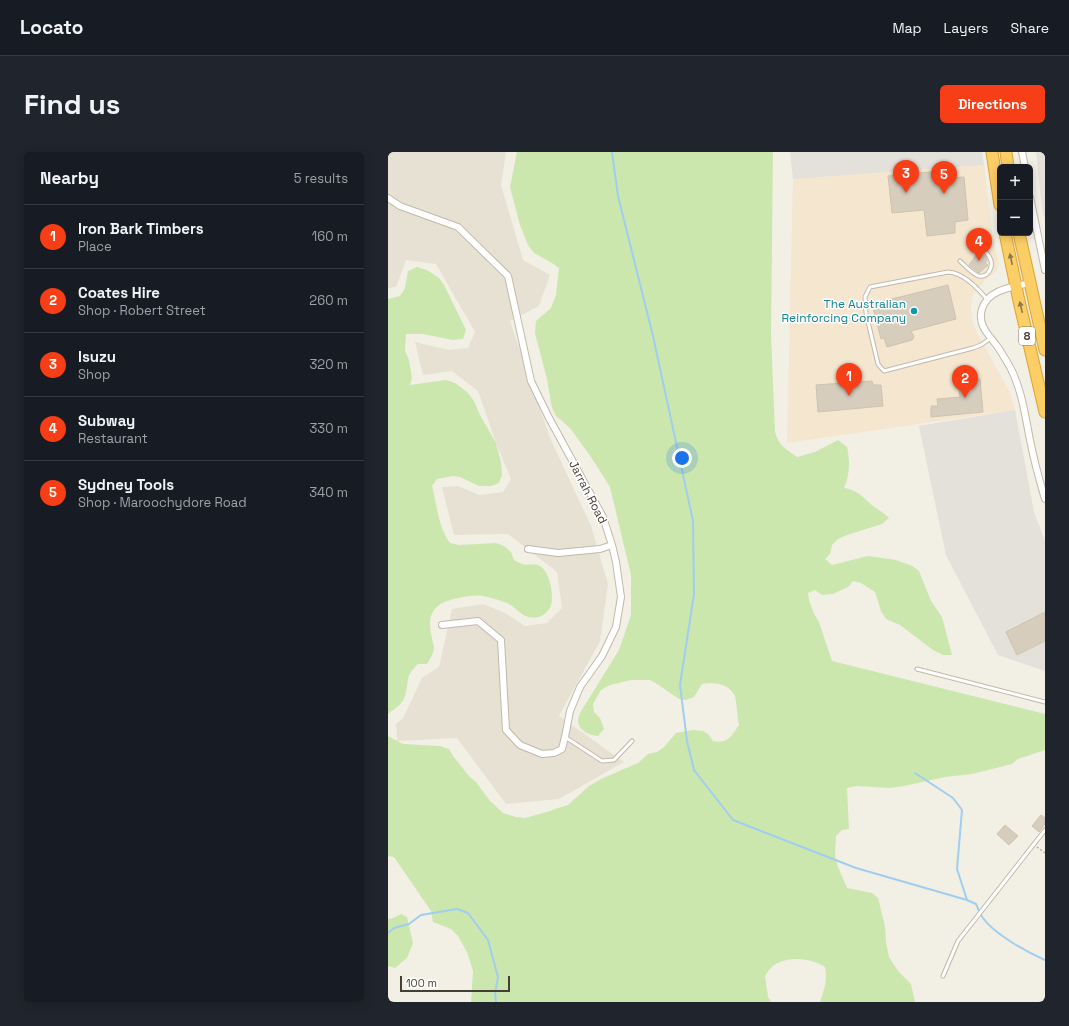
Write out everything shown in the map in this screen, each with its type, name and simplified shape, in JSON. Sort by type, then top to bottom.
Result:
[{"type":"highway","points":[[992,152],[999,200]]},
{"type":"highway","points":[[1006,152],[1008,164]]},
{"type":"highway","name":"8","points":[[1006,236],[1045,412]]},
{"type":"highway","name":"8","points":[[1020,236],[1045,350]]},
{"type":"street","points":[[1022,152],[1024,164]]},
{"type":"street","name":"Jarrah Road","points":[[388,198],[400,206],[458,227],[508,276],[531,381],[548,416],[603,517],[616,562],[621,597],[616,627],[602,656],[580,687],[570,711],[562,749],[554,753],[542,754],[520,745],[506,730],[501,640],[478,621],[442,625]]},
{"type":"street","points":[[1031,200],[1045,270]]},
{"type":"street","points":[[1038,233],[1045,232]]},
{"type":"street","points":[[1030,283],[1000,290],[987,299],[982,310],[981,318],[984,328],[1003,355],[1016,380],[1045,499]]},
{"type":"street","points":[[528,549],[558,553],[600,549],[612,545]]},
{"type":"lane","points":[[960,261],[978,276],[983,276],[988,272],[991,265],[989,255],[975,242]]},
{"type":"lane","points":[[987,299],[980,291],[954,272],[870,286],[865,297],[866,313],[878,364],[884,371],[973,348],[981,345],[991,338]]},
{"type":"lane","points":[[917,669],[1045,702]]},
{"type":"lane","points":[[565,737],[602,761],[614,760],[632,741]]},
{"type":"lane","points":[[943,976],[958,941],[1045,830]]},
{"type":"path","points":[[1034,844],[1045,854]]},
{"type":"shaded area","points":[[388,152],[506,152],[501,185],[523,260],[550,275],[539,306],[510,321],[550,438],[591,526],[608,584],[600,641],[559,716],[624,762],[559,799],[506,804],[457,738],[397,741],[396,724],[403,718],[422,678],[439,667],[452,609],[483,604],[505,613],[525,626],[547,623],[562,608],[557,572],[508,534],[454,535],[442,487],[458,486],[479,495],[503,492],[511,479],[496,443],[478,391],[452,371],[423,375],[415,342],[449,350],[468,348],[475,332],[436,264],[406,260],[396,287],[388,288]]},
{"type":"shaded area","points":[[790,152],[982,152],[984,165],[793,179]]},
{"type":"shaded area","points":[[1036,152],[1045,152],[1045,221],[1042,208]]},
{"type":"shaded area","points":[[984,165],[993,240],[999,264],[996,272],[986,279],[972,297],[971,309],[973,325],[1010,393],[1015,410],[787,443],[793,179]]},
{"type":"shaded area","points":[[1015,410],[1034,512],[1045,541],[1045,671],[998,655],[946,555],[919,426]]},
{"type":"green space","points":[[517,152],[773,152],[771,333],[775,432],[783,447],[797,457],[815,452],[838,440],[847,447],[849,468],[844,488],[858,493],[889,518],[882,524],[838,539],[832,545],[830,554],[825,559],[832,565],[868,556],[896,560],[912,566],[919,571],[931,601],[942,617],[952,655],[943,655],[933,650],[900,625],[886,619],[881,611],[875,592],[861,583],[853,581],[848,587],[833,594],[822,595],[815,590],[808,593],[809,600],[814,614],[819,622],[832,661],[1045,714],[1045,750],[1018,759],[1012,764],[972,774],[945,777],[904,786],[890,788],[856,786],[847,788],[849,829],[842,830],[836,836],[835,855],[838,867],[847,888],[872,893],[878,898],[885,926],[889,957],[898,971],[911,984],[915,1002],[820,1002],[826,980],[825,967],[808,960],[796,959],[776,964],[770,968],[765,976],[768,997],[771,1002],[471,1002],[473,971],[467,952],[458,936],[451,929],[433,922],[431,911],[394,857],[388,856],[388,736],[403,744],[440,746],[449,749],[490,801],[503,813],[525,818],[568,805],[589,786],[603,778],[638,763],[648,754],[657,752],[664,747],[676,733],[693,730],[703,731],[709,735],[713,741],[718,742],[729,738],[739,725],[735,696],[733,692],[721,684],[702,684],[694,697],[686,700],[679,699],[650,680],[631,680],[610,685],[601,690],[593,704],[594,712],[600,718],[604,729],[598,736],[583,731],[579,725],[578,721],[580,713],[619,650],[631,615],[631,575],[610,487],[570,428],[556,416],[552,408],[547,379],[535,333],[536,321],[551,308],[556,295],[559,268],[534,253],[528,245],[520,225],[510,187]]},
{"type":"green space","points":[[417,267],[427,270],[439,278],[444,285],[466,330],[463,339],[453,340],[423,334],[406,334],[405,351],[409,360],[412,378],[410,385],[446,380],[455,383],[467,392],[474,401],[496,443],[501,462],[502,475],[499,483],[491,486],[479,486],[460,477],[453,476],[437,479],[432,486],[438,516],[443,530],[450,543],[459,545],[496,543],[504,546],[511,552],[514,560],[519,563],[524,565],[540,566],[549,578],[552,601],[546,612],[533,618],[525,616],[513,606],[496,599],[483,596],[460,598],[439,605],[435,608],[430,620],[430,629],[434,647],[432,656],[427,664],[418,664],[414,668],[408,679],[404,699],[388,714],[388,299],[400,296],[405,288],[408,271]]},
{"type":"green space","points":[[401,914],[407,917],[413,943],[407,958],[395,968],[388,966],[388,919]]},
{"type":"building","points":[[950,170],[950,178],[964,177],[968,220],[955,222],[955,233],[927,236],[924,210],[892,213],[888,176]]},
{"type":"building","points":[[979,251],[986,257],[987,260],[985,263],[988,265],[979,273],[969,265]]},
{"type":"building","name":"The Australian Reinforcing Company","points":[[948,285],[956,319],[911,331],[914,337],[912,340],[887,347],[884,338],[881,339],[872,304]]},
{"type":"building","points":[[980,379],[983,412],[931,417],[931,406],[938,406],[937,399],[960,397],[958,381]]},
{"type":"building","points":[[872,381],[873,385],[881,385],[883,406],[818,412],[816,385]]},
{"type":"building","points":[[1045,612],[1045,641],[1017,655],[1006,632]]},
{"type":"building","points":[[1041,815],[1045,818],[1045,824],[1039,832],[1032,826]]},
{"type":"building","points":[[1005,825],[1018,836],[1009,845],[997,834]]},
{"type":"waterway","points":[[612,152],[618,196],[653,336],[693,521],[694,594],[680,685],[687,741],[694,770],[733,820],[856,868],[967,900],[976,904],[983,918],[995,930],[1020,947],[1045,960]]},
{"type":"waterway","points":[[915,773],[953,798],[962,810],[957,869],[967,900]]},
{"type":"waterway","points":[[388,933],[394,928],[409,924],[421,915],[457,909],[468,913],[488,940],[498,977],[495,994],[496,1002]]},
{"type":"place","name":"Isuzu","points":[[906,193]]},
{"type":"place","name":"Sydney Tools","points":[[944,194]]},
{"type":"place","name":"Subway","points":[[979,261]]},
{"type":"place","name":"The Australian Reinforcing Company","points":[[914,311]]},
{"type":"place","name":"Iron Bark Timbers","points":[[849,396]]},
{"type":"place","name":"Coates Hire","points":[[965,398]]}]
